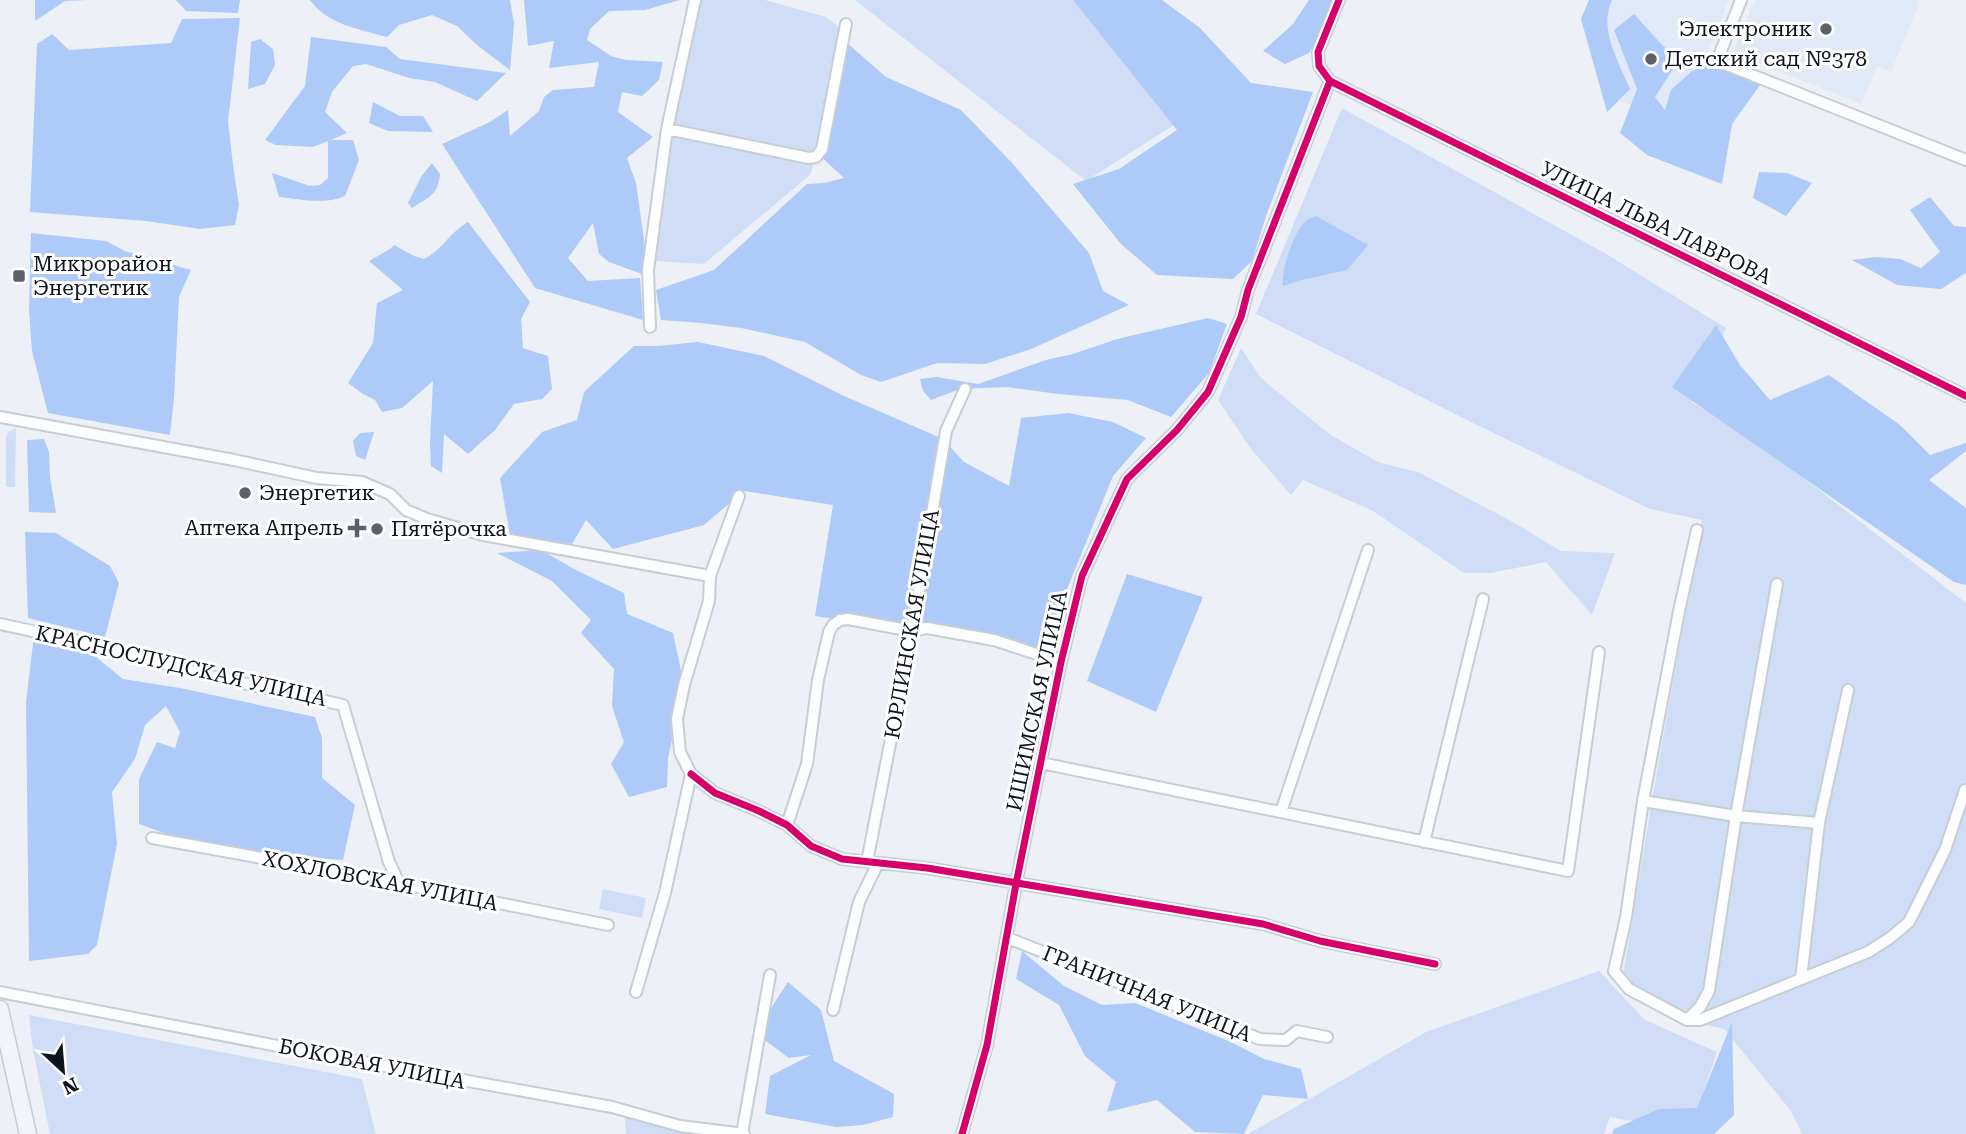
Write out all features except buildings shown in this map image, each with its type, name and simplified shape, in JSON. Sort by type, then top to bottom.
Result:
[{"type":"main road","points":[[0,1009],[28,1134]]},
{"type":"street","points":[[650,327],[648,270],[667,129],[695,0]]},
{"type":"street","points":[[1331,81],[1319,66],[1318,52],[1339,0]]},
{"type":"street","points":[[1741,0],[1717,61],[1966,160]]},
{"type":"street","points":[[667,129],[816,158],[822,149],[846,24]]},
{"type":"street","name":"УЛИЦА ЛЬВА ЛАВРОВА","points":[[1331,81],[1966,396]]},
{"type":"street","name":"ИШИМСКАЯ УЛИЦА","points":[[962,1134],[987,1045],[1016,884],[1061,662],[1082,576],[1126,479],[1177,430],[1208,392],[1241,317],[1248,290],[1331,81]]},
{"type":"street","name":"ЮРЛИНСКАЯ УЛИЦА","points":[[833,1010],[859,902],[873,863],[946,431],[965,389]]},
{"type":"street","points":[[0,417],[317,478],[362,482],[390,494],[406,510],[483,535],[710,576]]},
{"type":"street","points":[[739,496],[710,576],[709,601],[684,685],[677,719],[680,752],[691,774],[715,793],[787,825],[811,846],[842,859],[927,868],[1263,924],[1320,941],[1435,964]]},
{"type":"street","points":[[1697,530],[1643,801],[1626,917],[1614,971],[1629,989],[1687,1020],[1700,1020],[1868,952],[1909,922],[1945,850],[1965,790]]},
{"type":"street","points":[[1281,813],[1368,550]]},
{"type":"street","points":[[1687,1020],[1700,1007],[1709,990],[1736,816],[1777,584]]},
{"type":"street","points":[[1424,842],[1483,599]]},
{"type":"street","points":[[787,825],[807,764],[818,680],[829,632],[832,625],[840,620],[848,619],[912,631],[927,628],[994,640],[1061,662]]},
{"type":"street","name":"КРАСНОСЛУДСКАЯ УЛИЦА","points":[[0,624],[79,641],[215,677],[343,705],[389,862],[399,883]]},
{"type":"street","points":[[1041,763],[1568,871],[1599,652]]},
{"type":"street","points":[[1801,979],[1819,823],[1848,690]]},
{"type":"street","points":[[636,992],[665,893],[691,774]]},
{"type":"street","points":[[1643,801],[1736,816],[1819,823]]},
{"type":"street","name":"ХОХЛОВСКАЯ УЛИЦА","points":[[152,838],[399,883],[607,925]]},
{"type":"street","name":"ГРАНИЧНАЯ УЛИЦА","points":[[1008,938],[1260,1039],[1286,1040],[1297,1031],[1327,1037]]},
{"type":"street","points":[[743,1134],[770,975]]},
{"type":"street","name":"БОКОВАЯ УЛИЦА","points":[[0,992],[612,1107],[680,1126],[743,1134]]},
{"type":"shaded area","points":[[35,0],[87,0],[65,1],[35,21]]},
{"type":"shaded area","points":[[176,0],[240,0],[238,13],[186,11]]},
{"type":"shaded area","points":[[310,0],[510,0],[514,24],[510,70],[457,26],[432,15],[399,25],[387,37],[335,21]]},
{"type":"shaded area","points":[[524,0],[680,0],[645,10],[609,11],[590,29],[587,40],[611,56],[626,60],[663,62],[659,80],[642,96],[622,92],[618,112],[653,137],[627,158],[636,183],[646,254],[642,274],[609,262],[599,254],[593,223],[568,258],[588,281],[640,278],[643,320],[535,288],[442,144],[490,122],[508,110],[510,136],[539,111],[544,97],[553,90],[594,87],[599,62],[549,68],[554,41],[528,46]]},
{"type":"shaded area","points":[[699,0],[765,0],[826,17],[840,28],[811,174],[704,264],[655,261],[671,126]]},
{"type":"shaded area","points":[[855,0],[1073,0],[1174,125],[1086,181]]},
{"type":"shaded area","points":[[1073,0],[1162,0],[1200,28],[1251,83],[1313,92],[1266,216],[1252,261],[1233,279],[1157,275],[1121,244],[1073,184],[1119,169],[1177,130]]},
{"type":"shaded area","points":[[1309,0],[1333,0],[1322,32],[1309,53],[1285,64],[1263,51],[1293,24]]},
{"type":"shaded area","points":[[1589,0],[1612,0],[1607,22],[1609,34],[1630,89],[1607,112],[1581,19]]},
{"type":"shaded area","name":"Детский сад №378","points":[[1596,0],[1729,0],[1679,125],[1605,95]]},
{"type":"shaded area","name":"Электроник","points":[[1755,0],[1917,0],[1918,6],[1891,72],[1877,66],[1861,104],[1733,53]]},
{"type":"shaded area","points":[[1634,14],[1663,46],[1680,58],[1655,97],[1665,110],[1671,90],[1692,71],[1716,62],[1761,84],[1732,124],[1722,184],[1647,155],[1620,133],[1637,89],[1614,30]]},
{"type":"shaded area","points":[[240,18],[228,121],[239,205],[235,225],[200,229],[146,221],[30,212],[37,44],[52,34],[69,50],[171,43],[182,19]]},
{"type":"shaded area","points":[[311,37],[386,47],[400,59],[506,73],[477,101],[435,82],[409,78],[366,64],[353,66],[332,92],[325,112],[347,133],[331,140],[353,140],[359,160],[345,196],[321,201],[279,197],[272,173],[310,186],[320,185],[328,178],[328,141],[313,147],[276,145],[265,140],[305,86]]},
{"type":"shaded area","points":[[260,39],[273,49],[275,65],[265,84],[248,89],[251,42]]},
{"type":"shaded area","points":[[846,42],[886,77],[961,110],[1012,163],[1089,253],[1103,291],[1129,305],[1031,349],[985,364],[937,363],[881,382],[861,375],[805,342],[741,328],[661,320],[656,290],[714,270],[807,184],[844,178],[819,155],[817,149],[824,99]]},
{"type":"shaded area","points":[[373,102],[400,116],[423,116],[433,132],[388,131],[369,123]]},
{"type":"shaded area","points":[[1342,108],[1603,252],[1726,328],[1691,402],[1746,434],[1966,603],[1966,1134],[1802,1134],[1791,1111],[1724,1029],[1692,1022],[1622,980],[1702,520],[1650,509],[1256,314]]},
{"type":"shaded area","points":[[432,163],[440,174],[437,187],[432,195],[412,208],[408,203],[421,177]]},
{"type":"shaded area","points":[[1759,172],[1787,173],[1812,183],[1786,216],[1753,198]]},
{"type":"shaded area","points":[[1930,197],[1954,226],[1966,227],[1966,273],[1941,289],[1897,285],[1852,260],[1876,257],[1900,259],[1921,268],[1940,252],[1910,210]]},
{"type":"shaded area","points":[[1316,216],[1368,245],[1347,270],[1283,286],[1292,242],[1301,226]]},
{"type":"shaded area","points":[[468,222],[530,302],[521,319],[523,348],[548,356],[552,389],[542,399],[514,404],[495,430],[468,454],[444,434],[442,473],[431,466],[433,381],[402,408],[382,412],[375,400],[348,383],[373,343],[377,303],[403,290],[369,261],[394,245],[424,259]]},
{"type":"shaded area","points":[[31,233],[106,241],[125,251],[191,270],[179,297],[170,435],[48,413],[32,351],[29,310]]},
{"type":"shaded area","points":[[1208,318],[1227,324],[1209,373],[1171,417],[1128,400],[1007,387],[960,389],[931,400],[923,391],[920,379],[937,377],[978,384],[1117,339]]},
{"type":"shaded area","points":[[1716,325],[1740,365],[1770,400],[1829,375],[1900,425],[1930,455],[1966,443],[1966,451],[1929,480],[1966,508],[1966,585],[1954,582],[1672,387]]},
{"type":"shaded area","points":[[698,342],[764,356],[842,395],[943,439],[964,462],[1009,486],[1021,418],[1068,413],[1113,422],[1146,438],[1113,476],[1061,604],[1045,654],[815,616],[833,505],[744,491],[704,525],[613,549],[586,520],[572,544],[510,535],[500,478],[542,432],[577,420],[584,392],[634,346]]},
{"type":"shaded area","points":[[1241,348],[1261,378],[1331,435],[1378,462],[1418,472],[1513,522],[1561,551],[1615,553],[1592,615],[1546,562],[1491,573],[1464,573],[1373,511],[1303,480],[1291,495],[1251,449],[1218,400]]},
{"type":"shaded area","points":[[16,428],[15,487],[6,487],[6,437],[8,432]]},
{"type":"shaded area","points":[[374,432],[365,460],[356,456],[353,441],[360,433]]},
{"type":"shaded area","points":[[44,439],[49,452],[56,513],[29,512],[27,440]]},
{"type":"shaded area","points":[[25,532],[56,533],[110,566],[119,583],[105,637],[28,618]]},
{"type":"shaded area","points":[[541,550],[624,593],[627,614],[673,633],[684,685],[668,758],[667,787],[629,797],[611,764],[624,742],[612,706],[614,669],[581,633],[591,620],[552,581],[497,553]]},
{"type":"shaded area","points":[[1127,574],[1203,597],[1156,712],[1087,681]]},
{"type":"shaded area","points":[[34,635],[90,652],[123,679],[180,688],[315,717],[322,738],[322,778],[355,805],[343,860],[213,851],[139,824],[139,779],[157,742],[175,748],[180,732],[166,706],[145,725],[135,759],[112,792],[117,844],[97,945],[88,954],[29,961],[26,702]]},
{"type":"shaded area","points":[[603,889],[646,898],[642,918],[599,909]]},
{"type":"shaded area","points":[[1022,951],[1064,986],[1102,1005],[1135,1003],[1231,1042],[1264,1059],[1301,1069],[1308,1099],[1263,1095],[1244,1134],[1195,1132],[1157,1100],[1107,1112],[1116,1082],[1085,1056],[1059,1005],[1016,979]]},
{"type":"shaded area","points":[[1599,971],[1645,1020],[1717,1052],[1690,1131],[1610,1117],[1604,1134],[1248,1134],[1426,1032]]},
{"type":"shaded area","points":[[788,982],[821,1010],[834,1061],[894,1094],[893,1117],[863,1125],[836,1127],[765,1114],[770,1076],[811,1055],[789,1058],[755,1033]]},
{"type":"shaded area","points":[[29,1015],[362,1079],[376,1134],[50,1134],[33,1050]]},
{"type":"shaded area","points":[[1732,1022],[1734,1115],[1714,1134],[1612,1134],[1614,1129],[1659,1109],[1697,1108]]},
{"type":"shaded area","points":[[625,1117],[712,1134],[626,1134]]},
{"type":"cycle path","points":[[1339,0],[1318,52],[1319,66],[1330,81],[1966,396]]},
{"type":"cycle path","points":[[962,1134],[987,1045],[1016,884],[1061,662],[1082,576],[1127,479],[1177,430],[1208,392],[1241,317],[1248,290],[1330,81]]},
{"type":"cycle path","points":[[691,774],[715,793],[787,825],[811,846],[842,859],[927,868],[1263,924],[1320,941],[1435,964]]},
{"type":"place","name":"Электроник","points":[[1826,29]]},
{"type":"place","name":"Детский сад №378","points":[[1651,59]]},
{"type":"place","name":"Микрорайон Энергетик","points":[[19,276]]},
{"type":"place","name":"Энергетик","points":[[245,493]]},
{"type":"place","name":"Аптека Апрель","points":[[357,528]]},
{"type":"place","name":"Пятёрочка","points":[[377,529]]}]
